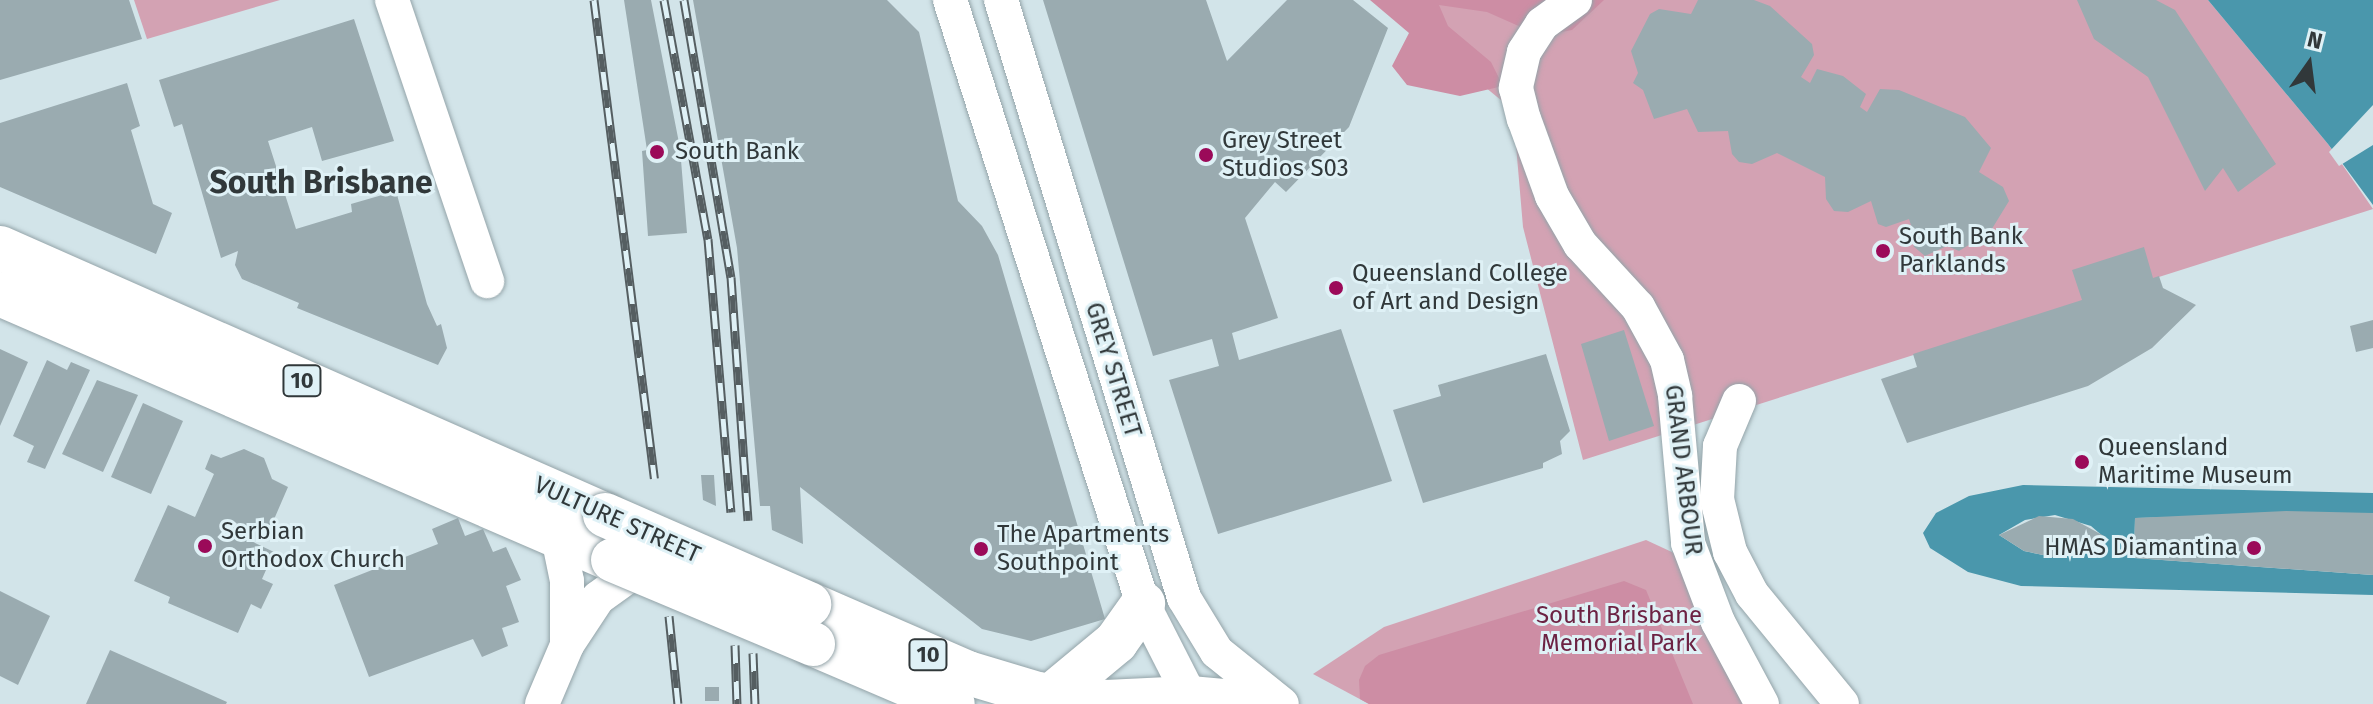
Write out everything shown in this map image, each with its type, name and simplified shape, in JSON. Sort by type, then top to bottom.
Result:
[{"type":"main road","name":"VULTURE STREET","points":[[0,248],[605,515],[811,624],[953,704]]},
{"type":"main road","name":"VULTURE STREET","points":[[0,294],[558,537],[622,570],[1051,696],[1106,702],[1256,704]]},
{"type":"main road","points":[[1051,696],[1122,637],[1143,604]]},
{"type":"street","points":[[392,0],[487,281]]},
{"type":"street","name":"GREY STREET","points":[[950,0],[1143,604],[1192,701]]},
{"type":"street","name":"GREY STREET","points":[[1001,0],[1184,598],[1217,652],[1282,704]]},
{"type":"street","name":"GRAND ARBOUR","points":[[1575,0],[1542,24],[1524,52],[1516,88],[1524,119],[1552,196],[1580,244],[1638,307],[1667,360],[1675,396],[1688,543],[1718,622],[1762,704]]},
{"type":"street","points":[[1739,401],[1720,446],[1717,499],[1730,552],[1744,582],[1842,704]]},
{"type":"street","points":[[558,537],[567,581],[567,645]]},
{"type":"street","points":[[542,704],[567,645],[622,570]]},
{"type":"green space","points":[[134,0],[280,0],[147,39]]},
{"type":"green space","points":[[1370,0],[1604,0],[1572,30],[1541,36],[1487,12],[1439,5],[1448,26],[1491,62],[1503,86],[1460,96],[1407,85],[1392,66],[1409,33]]},
{"type":"green space","name":"South Bank Parklands","points":[[1379,0],[2208,0],[2328,144],[2373,209],[1583,460],[1523,227],[1513,110]]},
{"type":"green space","name":"South Brisbane Memorial Park","points":[[1646,540],[1674,553],[1745,704],[1369,704],[1313,674],[1384,627]]},
{"type":"green space","name":"South Brisbane Memorial Park","points":[[1624,581],[1646,590],[1693,704],[1369,704],[1360,699],[1359,680],[1365,666],[1379,655]]},
{"type":"water","points":[[2208,0],[2373,0],[2373,205],[2328,144]]},
{"type":"water","points":[[2023,485],[2373,493],[2373,513],[2135,518],[2134,558],[2373,575],[2373,595],[2021,586],[1968,572],[1930,548],[1923,533],[1936,513],[1969,496]],"holes":[[[2055,515],[2091,526],[2105,538],[2072,555],[2053,557],[2024,551],[1999,535],[2025,520]]]},
{"type":"pier","points":[[2373,105],[2373,145],[2339,166],[2329,152]]},
{"type":"building","points":[[0,0],[129,0],[142,39],[0,80]]},
{"type":"building","points":[[624,0],[651,0],[680,148],[687,233],[648,236],[642,151],[647,150]]},
{"type":"building","points":[[693,0],[887,0],[919,32],[958,201],[982,226],[998,255],[1105,619],[1031,641],[982,629],[800,487],[803,544],[772,530],[770,506],[760,506],[737,248]]},
{"type":"building","name":"Grey Street Studios S03","points":[[1043,0],[1206,0],[1227,61],[1287,0],[1353,0],[1388,28],[1349,127],[1286,192],[1275,182],[1245,218],[1278,318],[1232,333],[1239,360],[1341,329],[1392,481],[1218,534],[1169,380],[1219,366],[1212,339],[1153,356]]},
{"type":"building","points":[[1698,0],[1754,0],[1770,6],[1812,44],[1814,55],[1801,77],[1810,83],[1817,69],[1843,76],[1866,94],[1860,107],[1867,112],[1880,89],[1899,90],[1965,117],[1991,148],[1979,172],[2003,187],[2009,201],[1990,232],[1959,251],[1947,246],[1925,256],[1913,246],[1917,244],[1909,219],[1886,227],[1878,224],[1871,201],[1848,212],[1834,211],[1826,199],[1825,177],[1777,153],[1752,164],[1739,162],[1732,154],[1728,131],[1698,132],[1687,109],[1654,119],[1643,90],[1633,83],[1638,73],[1631,51],[1650,14],[1659,9],[1691,14]]},
{"type":"building","points":[[2077,0],[2156,0],[2175,10],[2276,164],[2238,192],[2223,168],[2205,191],[2148,77],[2094,39]]},
{"type":"building","points":[[354,19],[394,141],[322,161],[312,127],[268,141],[296,229],[352,212],[351,204],[396,191],[427,304],[437,326],[441,324],[447,348],[438,365],[297,308],[299,303],[242,279],[235,265],[238,251],[221,258],[182,124],[174,127],[159,80]]},
{"type":"building","points":[[127,83],[140,126],[131,130],[153,204],[172,213],[156,254],[0,187],[0,123]]},
{"type":"building","points":[[2144,247],[2153,278],[2159,276],[2163,288],[2196,305],[2152,348],[2088,386],[1907,443],[1881,379],[1917,367],[1913,354],[2082,300],[2072,270]]},
{"type":"building","points":[[2373,320],[2373,348],[2356,352],[2350,326]]},
{"type":"building","points":[[1624,330],[1654,426],[1609,441],[1581,344]]},
{"type":"building","points":[[0,349],[28,362],[0,426]]},
{"type":"building","points":[[1546,354],[1570,431],[1560,441],[1562,454],[1543,463],[1543,468],[1423,503],[1393,410],[1441,396],[1438,385]]},
{"type":"building","points":[[47,360],[67,370],[71,362],[90,370],[45,469],[27,462],[34,446],[13,436]]},
{"type":"building","points":[[97,380],[138,395],[103,472],[62,454]]},
{"type":"building","points":[[143,403],[183,421],[151,494],[111,477]]},
{"type":"building","name":"Serbian Orthodox Church","points":[[244,449],[264,458],[272,479],[288,487],[272,524],[254,530],[249,540],[274,552],[262,579],[273,584],[261,609],[251,604],[238,633],[168,603],[170,597],[134,581],[168,505],[195,517],[214,474],[205,469],[211,454],[221,458]]},
{"type":"building","points":[[701,475],[714,475],[716,506],[703,500]]},
{"type":"building","name":"HMAS Diamantina","points":[[2286,511],[2373,513],[2373,575],[2134,558],[2135,518]]},
{"type":"building","points":[[2039,516],[2073,519],[2106,537],[2072,555],[2053,557],[2024,551],[1999,535]]},
{"type":"building","points":[[458,518],[465,536],[483,529],[493,552],[506,547],[521,580],[506,586],[519,622],[502,628],[508,646],[482,657],[473,639],[369,677],[334,585],[438,544],[432,529]]},
{"type":"building","points":[[0,591],[50,616],[18,685],[0,676]]},
{"type":"building","points":[[110,650],[227,702],[86,704]]},
{"type":"building","points":[[705,687],[719,687],[719,701],[705,701]]},
{"type":"railway","points":[[594,0],[654,478]]},
{"type":"railway","points":[[664,0],[708,239],[731,512]]},
{"type":"railway","points":[[684,0],[731,277],[748,520]]},
{"type":"railway","points":[[669,616],[678,704]]},
{"type":"railway","points":[[735,645],[737,704]]},
{"type":"railway","points":[[753,653],[755,704]]},
{"type":"place","name":"South Bank","points":[[657,152]]},
{"type":"place","name":"Grey Street Studios S03","points":[[1206,155]]},
{"type":"place","name":"South Bank Parklands","points":[[1883,251]]},
{"type":"place","name":"Queensland College of Art and Design","points":[[1336,288]]},
{"type":"place","name":"Queensland Maritime Museum","points":[[2082,462]]},
{"type":"place","name":"Serbian Orthodox Church","points":[[205,546]]},
{"type":"place","name":"HMAS Diamantina","points":[[2254,548]]},
{"type":"place","name":"The Apartments Southpoint","points":[[981,549]]},
{"type":"district","name":"South Brisbane","points":[[321,182]]}]
